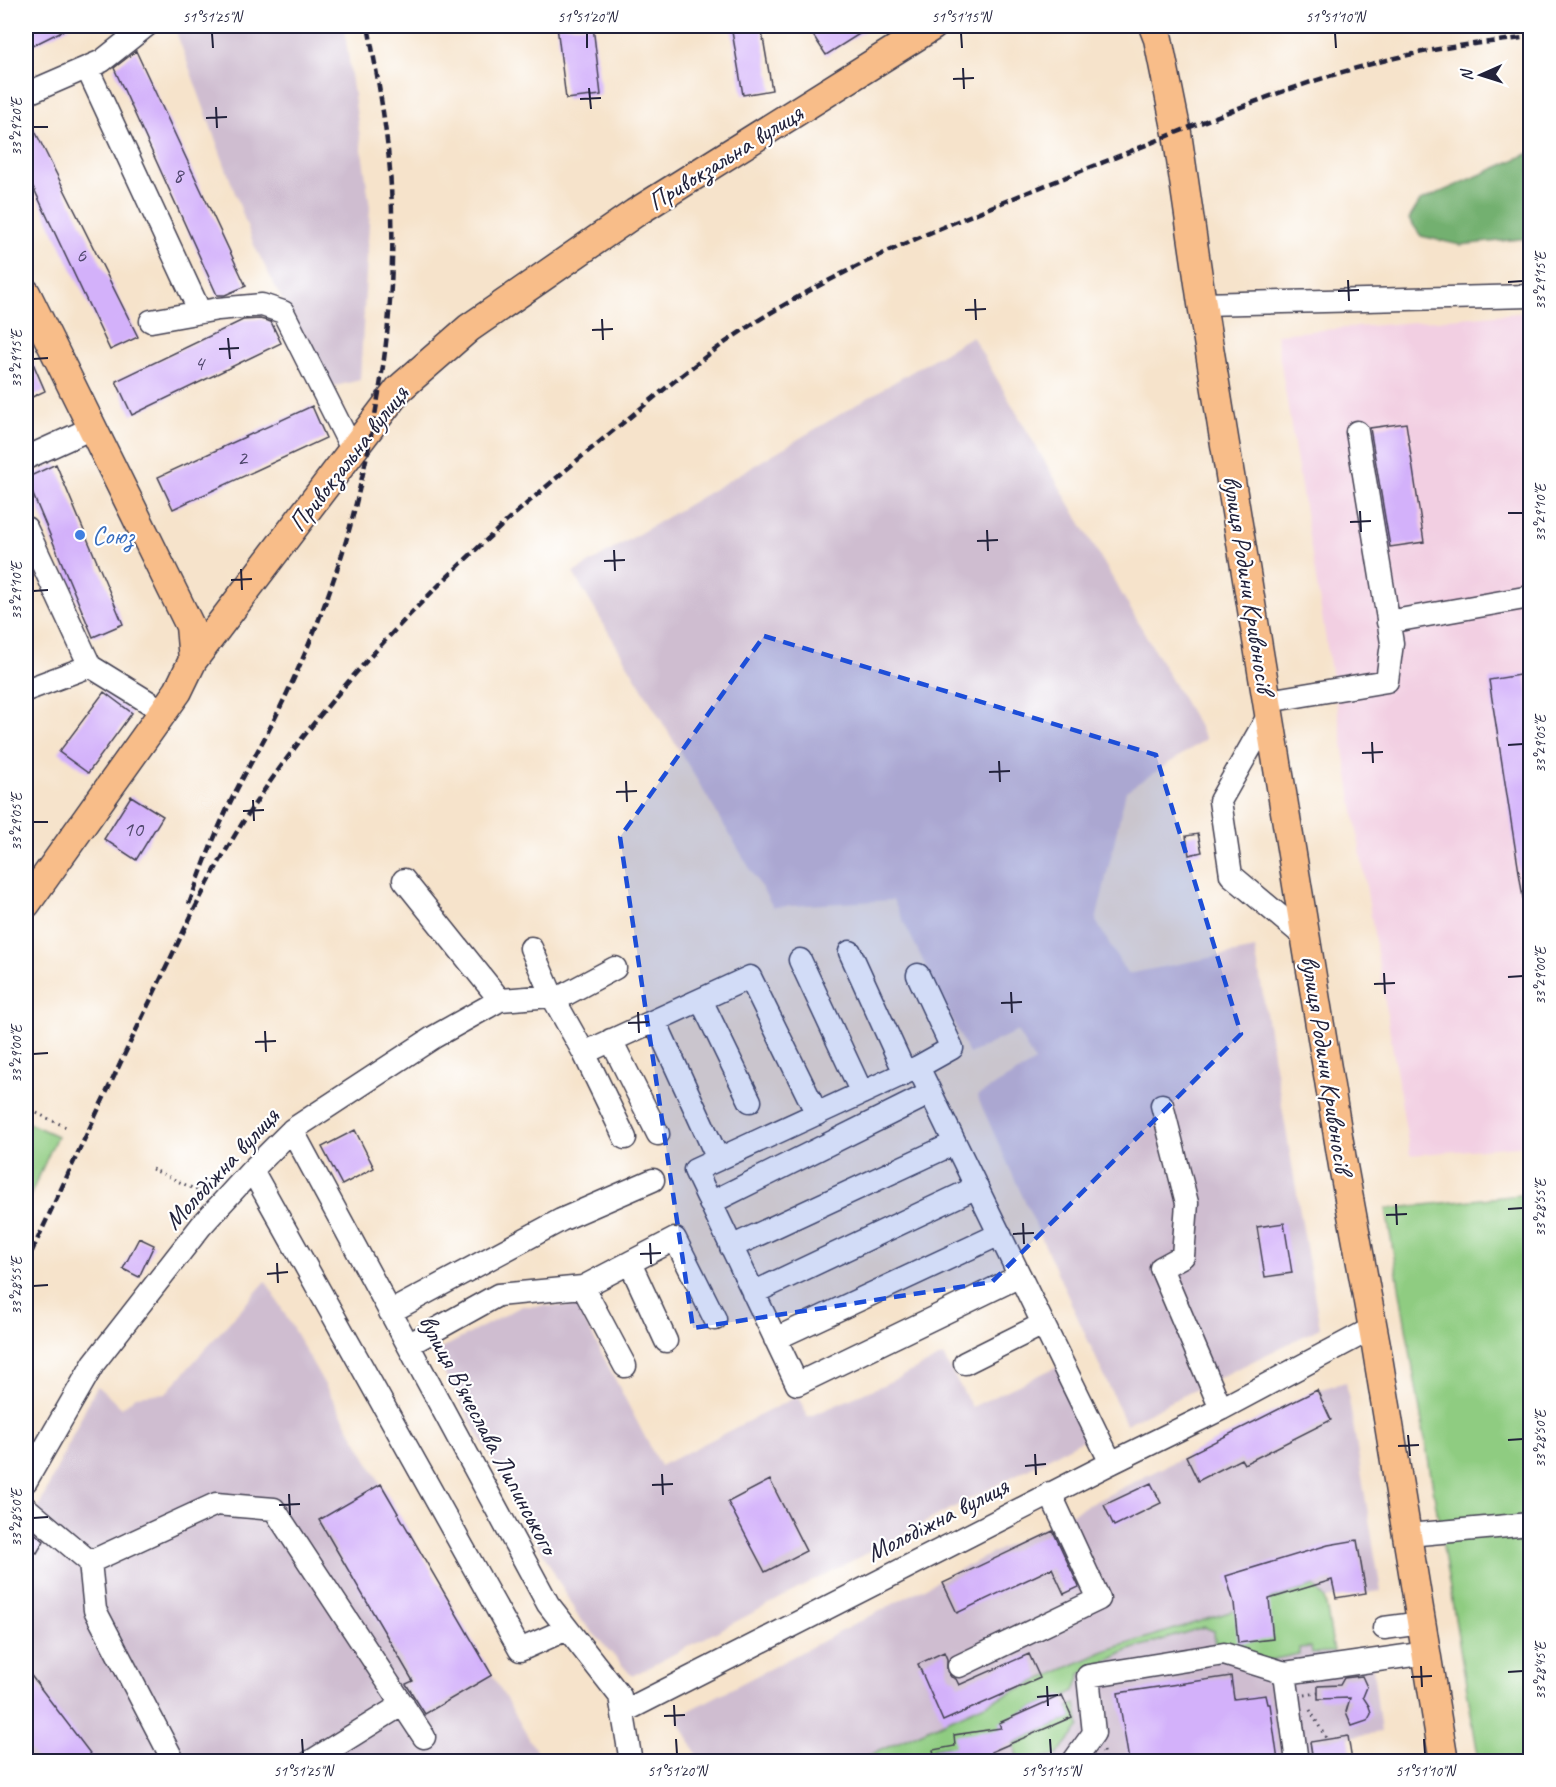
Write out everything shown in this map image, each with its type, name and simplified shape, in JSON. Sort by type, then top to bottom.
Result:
[{"type":"main road","name":"Привокзальна вулиця","points":[[26,904],[178,691],[193,660],[399,389],[469,328],[635,213],[933,26]]},
{"type":"main road","name":"вулиця Родини Кривоносів","points":[[1153,26],[1158,39],[1177,133],[1202,304],[1343,1166],[1373,1328],[1444,1761]]},
{"type":"main road","points":[[27,298],[190,626],[193,660]]},
{"type":"street","points":[[26,94],[102,61],[146,26]]},
{"type":"street","points":[[87,68],[200,312]]},
{"type":"street","points":[[1202,304],[1530,296]]},
{"type":"street","points":[[151,321],[200,312],[262,305],[283,312],[352,449]]},
{"type":"street","points":[[26,458],[92,428]]},
{"type":"street","points":[[1306,938],[1231,875],[1220,801],[1269,707],[1387,681],[1392,643],[1358,432]]},
{"type":"street","points":[[26,528],[90,666],[163,711]]},
{"type":"street","points":[[1388,622],[1530,597]]},
{"type":"street","points":[[26,690],[90,666]]},
{"type":"street","points":[[404,880],[500,1000],[554,998],[615,968]]},
{"type":"street","points":[[531,948],[625,1138]]},
{"type":"street","points":[[850,952],[912,1070],[931,1093],[1111,1463]]},
{"type":"street","points":[[800,960],[862,1093]]},
{"type":"street","points":[[918,975],[952,1048],[912,1070],[695,1170],[797,1384],[1020,1276]]},
{"type":"street","points":[[584,1053],[750,977],[817,1113]]},
{"type":"street","name":"Молодіжна вулиця","points":[[26,1481],[94,1363],[201,1226],[252,1170],[292,1130],[434,1037],[500,1000]]},
{"type":"street","points":[[701,1000],[750,1101]]},
{"type":"street","points":[[655,1021],[718,1159]]},
{"type":"street","points":[[611,1040],[658,1134]]},
{"type":"street","points":[[710,1203],[931,1093]]},
{"type":"street","points":[[1162,1105],[1187,1203],[1183,1256],[1161,1268],[1221,1409]]},
{"type":"street","name":"вулиця В'ячеслава Липинського","points":[[292,1130],[548,1604],[620,1696],[631,1761]]},
{"type":"street","points":[[732,1247],[955,1143]]},
{"type":"street","points":[[252,1170],[520,1650],[567,1629]]},
{"type":"street","points":[[390,1312],[561,1220],[653,1180]]},
{"type":"street","points":[[753,1293],[977,1186]]},
{"type":"street","points":[[775,1339],[1000,1234]]},
{"type":"street","points":[[408,1345],[498,1295],[583,1287],[675,1239],[714,1319]]},
{"type":"street","points":[[630,1263],[666,1341]]},
{"type":"street","points":[[583,1287],[625,1366]]},
{"type":"street","points":[[965,1363],[1043,1323]]},
{"type":"street","name":"Молодіжна вулиця","points":[[623,1712],[1050,1493],[1221,1409],[1373,1328]]},
{"type":"street","points":[[959,1666],[1099,1599],[1050,1493]]},
{"type":"street","points":[[90,1562],[216,1504],[274,1509],[424,1737]]},
{"type":"street","points":[[26,1508],[90,1562],[95,1610],[174,1761]]},
{"type":"street","points":[[1408,1535],[1530,1524]]},
{"type":"street","points":[[1384,1628],[1422,1623]]},
{"type":"street","points":[[1073,1761],[1095,1733],[1088,1676],[1224,1654],[1285,1673],[1427,1653]]},
{"type":"street","points":[[1285,1673],[1302,1700],[1297,1761]]},
{"type":"street","points":[[310,1761],[402,1704]]},
{"type":"path","points":[[26,1108],[68,1128]]},
{"type":"path","points":[[152,1169],[222,1202]]},
{"type":"path","points":[[1318,1693],[1302,1700],[1327,1740]]},
{"type":"path","points":[[1102,1742],[1105,1761]]},
{"type":"highlighted area","points":[[764,636],[1156,755],[1241,1034],[992,1282],[693,1328],[620,837]]},
{"type":"shaded area","points":[[174,26],[344,26],[370,207],[360,380],[327,388],[254,245]]},
{"type":"shaded area","points":[[1530,312],[1530,1145],[1410,1155],[1276,334]]},
{"type":"shaded area","points":[[972,336],[1206,739],[1126,791],[1096,921],[1127,974],[1255,949],[1320,1328],[1126,1424],[977,1096],[1035,1062],[1017,1031],[969,1054],[893,900],[773,907],[573,573]]},
{"type":"shaded area","points":[[266,1281],[542,1761],[26,1761],[26,1534],[85,1409],[97,1386],[122,1408],[136,1396],[166,1393]]},
{"type":"shaded area","points":[[522,1306],[577,1306],[660,1466],[798,1396],[808,1417],[943,1356],[972,1407],[1058,1366],[1092,1435],[632,1676],[577,1615],[433,1353]]},
{"type":"shaded area","points":[[1346,1382],[1381,1591],[1325,1599],[1336,1659],[1371,1654],[1381,1732],[1349,1737],[1352,1761],[700,1761],[677,1717],[941,1579],[1317,1390]]},
{"type":"green space","points":[[1530,153],[1530,238],[1460,245],[1421,236],[1409,219],[1420,201]]},
{"type":"green space","points":[[26,1122],[57,1136],[26,1205]]},
{"type":"green space","points":[[1530,1194],[1530,1761],[1479,1761],[1386,1209]]},
{"type":"green space","points":[[1314,1586],[1325,1599],[1334,1652],[1312,1653],[1311,1647],[1299,1648],[1299,1654],[1266,1661],[1215,1645],[1214,1631],[1204,1627],[1129,1650],[1081,1674],[1075,1691],[999,1723],[1001,1728],[956,1753],[948,1747],[933,1749],[934,1754],[900,1761],[897,1756],[884,1761],[854,1762],[1107,1650]]},
{"type":"green space","points":[[1076,1704],[1080,1727],[1057,1755],[1018,1761],[1014,1743],[1072,1717],[1068,1707]]},
{"type":"building","points":[[26,26],[72,26],[26,49]]},
{"type":"building","points":[[557,26],[593,26],[601,95],[566,99]]},
{"type":"building","points":[[731,26],[761,26],[772,90],[743,95]]},
{"type":"building","points":[[807,26],[872,26],[826,55]]},
{"type":"building","points":[[136,51],[246,286],[225,295],[217,295],[114,68]]},
{"type":"building","points":[[26,113],[138,337],[110,350],[26,172]]},
{"type":"building","points":[[260,319],[271,322],[281,343],[132,415],[116,381],[243,320]]},
{"type":"building","points":[[26,347],[45,391],[26,400]]},
{"type":"building","points":[[312,406],[326,438],[173,509],[158,477]]},
{"type":"building","points":[[1406,423],[1424,542],[1390,547],[1370,428]]},
{"type":"building","points":[[56,464],[123,624],[93,637],[26,478]]},
{"type":"building","points":[[1525,674],[1530,709],[1530,897],[1523,898],[1489,680]]},
{"type":"building","points":[[104,692],[132,713],[88,773],[59,752]]},
{"type":"building","points":[[131,796],[163,816],[136,860],[104,839]]},
{"type":"building","points":[[1198,834],[1202,852],[1189,855],[1186,836]]},
{"type":"building","points":[[355,1130],[374,1168],[342,1185],[322,1147]]},
{"type":"building","points":[[1284,1223],[1292,1273],[1265,1277],[1257,1227]]},
{"type":"building","points":[[139,1238],[154,1245],[139,1277],[123,1269]]},
{"type":"building","points":[[1317,1390],[1331,1420],[1244,1464],[1241,1459],[1198,1481],[1186,1456]]},
{"type":"building","points":[[770,1480],[806,1551],[765,1572],[728,1502]]},
{"type":"building","points":[[1151,1483],[1161,1503],[1114,1526],[1104,1505]]},
{"type":"building","points":[[381,1484],[492,1675],[425,1714],[406,1684],[413,1681],[319,1520]]},
{"type":"building","points":[[28,1528],[44,1541],[37,1553],[26,1547]]},
{"type":"building","points":[[1053,1531],[1079,1587],[1064,1594],[1052,1568],[957,1613],[943,1583]]},
{"type":"building","points":[[1357,1540],[1366,1593],[1336,1598],[1332,1580],[1269,1599],[1273,1639],[1238,1643],[1234,1603],[1226,1576],[1328,1545]]},
{"type":"building","points":[[944,1652],[947,1659],[947,1671],[959,1685],[1029,1654],[1040,1678],[943,1721],[918,1664]]},
{"type":"building","points":[[26,1669],[96,1761],[38,1761],[26,1745]]},
{"type":"building","points":[[1231,1676],[1234,1699],[1266,1695],[1268,1704],[1270,1704],[1278,1761],[1129,1761],[1118,1693]]},
{"type":"building","points":[[1362,1676],[1367,1687],[1363,1697],[1371,1714],[1367,1721],[1352,1726],[1346,1712],[1350,1698],[1318,1699],[1318,1686],[1340,1685],[1344,1678]]},
{"type":"building","points":[[1062,1695],[1072,1717],[991,1752],[993,1761],[935,1761],[933,1750],[955,1746],[954,1735],[1001,1728],[999,1723]]},
{"type":"building","points":[[1348,1736],[1352,1761],[1313,1761],[1310,1742]]},
{"type":"railway","points":[[189,904],[228,806],[281,706],[314,632],[345,546],[367,455],[385,348],[392,244],[390,171],[381,98],[368,26]]},
{"type":"railway","points":[[26,1264],[188,922],[239,828],[293,750],[334,698],[424,600],[522,508],[624,422],[696,364],[752,324],[853,268],[937,230],[1230,111],[1312,82],[1396,58],[1450,47],[1530,37]]},
{"type":"place","name":"Союз","points":[[80,535]]}]
